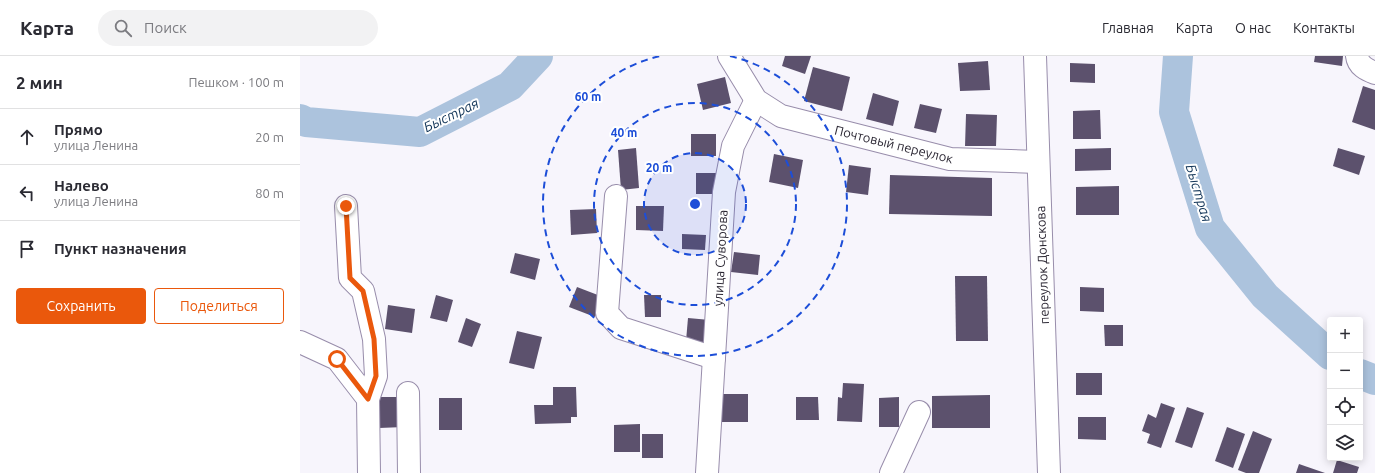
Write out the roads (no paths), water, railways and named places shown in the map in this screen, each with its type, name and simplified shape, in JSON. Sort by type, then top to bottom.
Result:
[{"type":"street","points":[[729,56],[756,100]]},
{"type":"street","name":"переулок Донскова","points":[[1035,56],[1049,473]]},
{"type":"street","points":[[1357,56],[1357,59],[1365,70],[1375,73]]},
{"type":"street","name":"Почтовый переулок","points":[[756,100],[781,116],[950,159],[1038,162]]},
{"type":"street","name":"улица Суворова","points":[[707,473],[724,192],[733,146],[756,100]]},
{"type":"street","points":[[616,196],[607,313],[621,328],[714,358]]},
{"type":"street","points":[[346,206],[350,278],[363,291],[374,339],[376,376],[368,399],[369,473]]},
{"type":"street","points":[[300,342],[337,359],[368,399]]},
{"type":"street","points":[[408,393],[409,473]]},
{"type":"street","points":[[891,473],[918,412]]},
{"type":"waterway","name":"Быстрая","points":[[300,119],[306,122],[420,132],[510,86],[538,56]]},
{"type":"waterway","name":"Быстрая","points":[[1178,56],[1174,112],[1210,228],[1265,296],[1328,353]]},
{"type":"waterway","name":"Быстрая","points":[[1363,375],[1375,380]]}]
